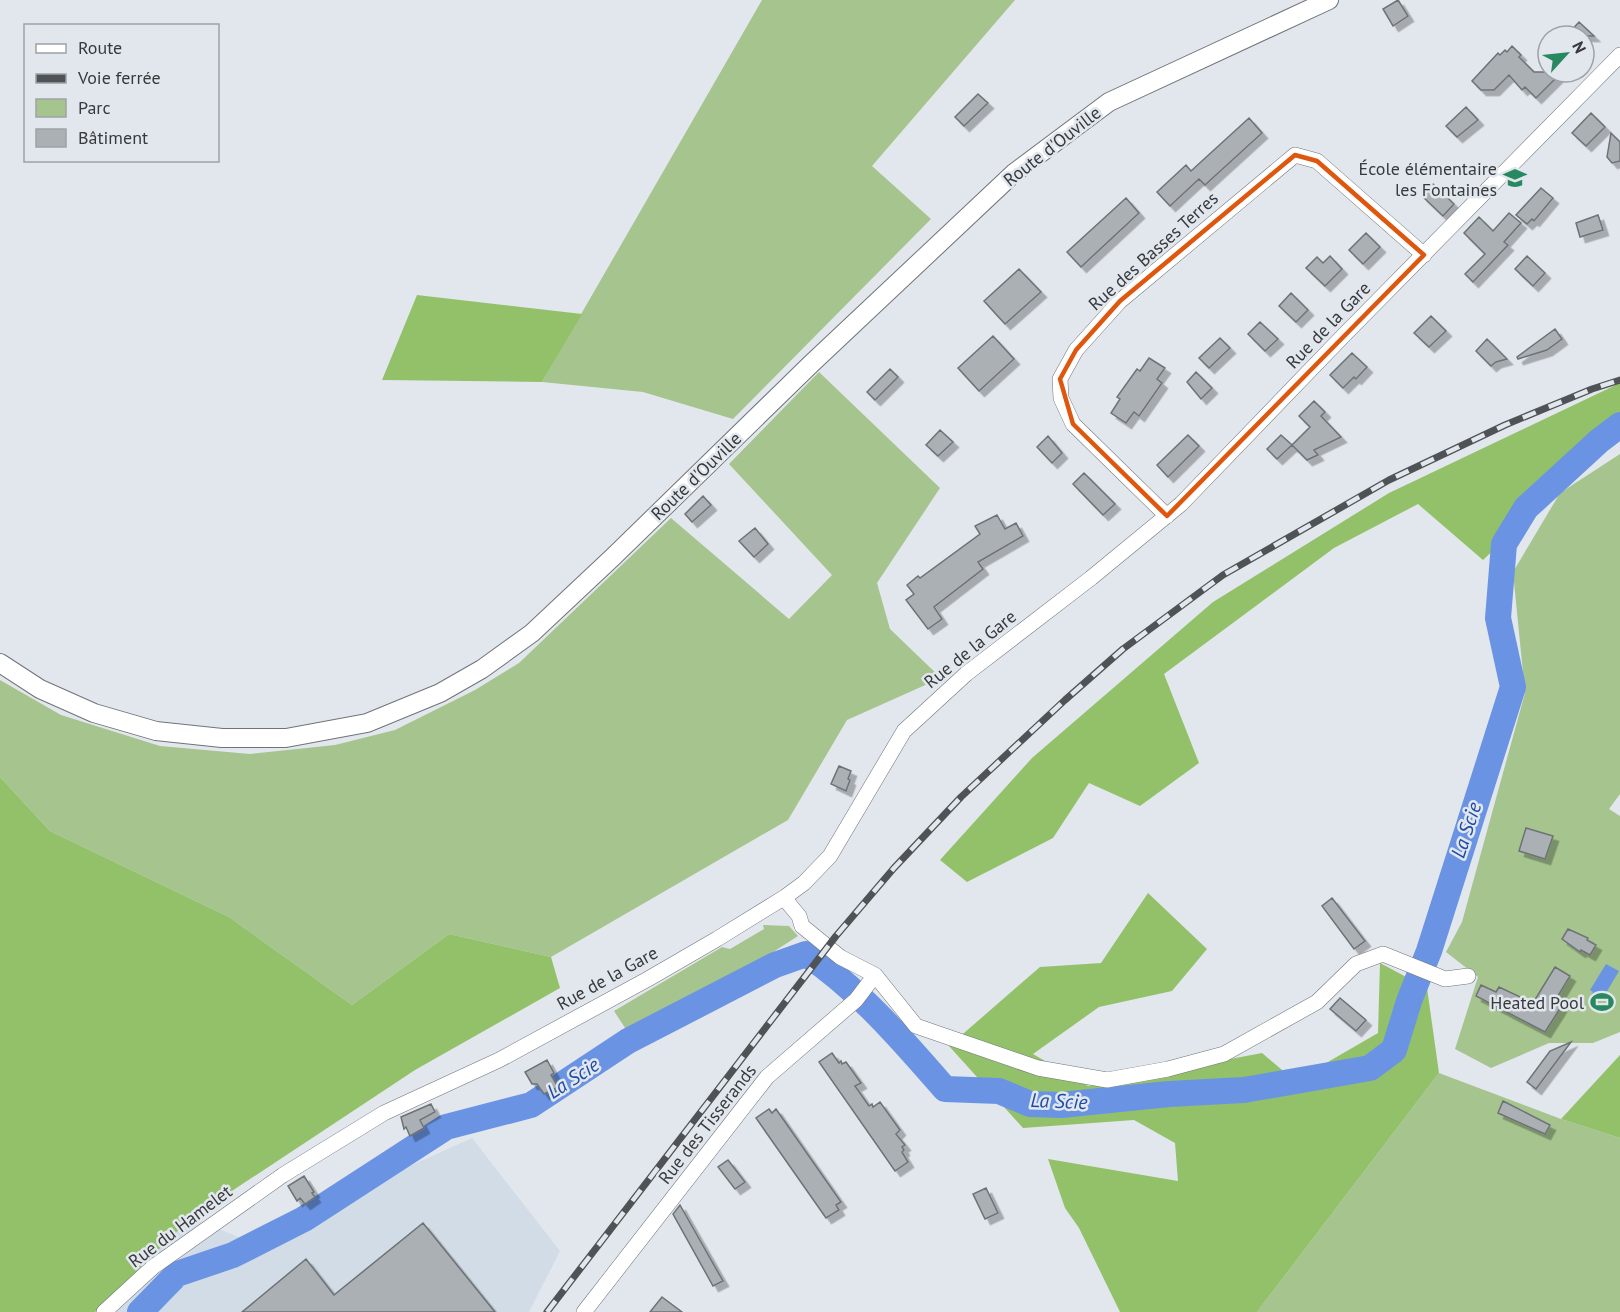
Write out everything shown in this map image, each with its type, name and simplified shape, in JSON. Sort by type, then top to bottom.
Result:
[{"type":"main road","name":"Route d'Ouville","points":[[0,663],[40,689],[94,712],[156,731],[222,738],[286,738],[367,723],[440,693],[482,669],[532,633],[810,364],[1014,173],[1108,102],[1329,0]]},
{"type":"street","name":"Rue de la Gare","points":[[283,1175],[384,1113],[499,1060],[648,979],[785,897],[804,883],[830,856],[904,731],[966,674],[1091,578],[1181,504],[1620,56]]},
{"type":"street","name":"Rue des Basses Terres","points":[[1167,516],[1073,424],[1062,398],[1059,379],[1076,350],[1120,301],[1295,155],[1317,161],[1424,255]]},
{"type":"street","points":[[785,897],[799,916],[802,926],[840,957],[873,979],[916,1026],[1038,1068],[1107,1080],[1168,1069],[1224,1054],[1317,1002],[1356,964],[1383,954],[1445,979],[1468,976]]},
{"type":"street","name":"Rue des Tisserands","points":[[584,1312],[767,1077],[856,1000],[873,979]]},
{"type":"street","name":"Rue du Hamelet","points":[[104,1312],[153,1267],[283,1175]]},
{"type":"highlighted area","points":[[1295,155],[1317,161],[1424,255],[1167,516],[1073,424],[1060,379],[1076,350],[1120,301]]},
{"type":"shaded area","points":[[472,1138],[560,1251],[529,1312],[95,1312],[191,1218],[246,1240]]},
{"type":"green space","points":[[762,0],[1015,0],[872,166],[931,219],[733,419],[643,392],[542,382]]},
{"type":"green space","points":[[417,295],[582,314],[542,382],[382,380]]},
{"type":"green space","points":[[819,372],[940,488],[877,583],[890,629],[941,678],[847,720],[788,820],[551,957],[449,934],[352,1005],[229,917],[50,831],[0,777],[0,680],[61,715],[160,746],[250,754],[335,745],[395,730],[475,690],[519,663],[671,518],[789,619],[832,575],[729,464]]},
{"type":"green space","points":[[1620,383],[1620,427],[1616,434],[1483,560],[1418,504],[1334,548],[1164,674],[1199,763],[1140,806],[1089,783],[1053,838],[967,882],[940,860],[1032,758],[1213,602],[1389,493]]},
{"type":"green space","points":[[1620,454],[1620,794],[1609,809],[1620,816],[1620,1032],[1593,1043],[1549,1043],[1491,1068],[1455,1049],[1478,977],[1446,952],[1462,922],[1525,693],[1513,572],[1560,493]]},
{"type":"green space","points":[[0,777],[50,831],[229,917],[352,1005],[449,934],[551,957],[560,988],[415,1070],[191,1218],[95,1312],[0,1312]]},
{"type":"green space","points":[[1148,893],[1207,949],[1172,991],[1099,1007],[1033,1054],[1088,1086],[1262,1053],[1295,1081],[1378,1033],[1380,963],[1427,988],[1439,1073],[1257,1312],[1120,1312],[1079,1228],[1065,1208],[1048,1159],[1178,1181],[1175,1143],[1134,1120],[1023,1128],[949,1046],[1040,967],[1101,963]]},
{"type":"green space","points":[[763,925],[789,926],[798,936],[696,1002],[629,1034],[614,1011],[722,947],[730,949],[764,929]]},
{"type":"green space","points":[[1620,1055],[1620,1138],[1561,1119]]},
{"type":"green space","points":[[1439,1073],[1561,1119],[1620,1138],[1620,1312],[1257,1312]]},
{"type":"water","points":[[1606,964],[1619,971],[1603,998],[1599,996],[1597,999],[1591,995],[1593,992],[1590,990]]},
{"type":"building","points":[[1398,0],[1408,16],[1393,26],[1383,9]]},
{"type":"building","points":[[1512,46],[1521,55],[1519,57],[1536,72],[1536,84],[1550,84],[1536,98],[1525,87],[1522,90],[1509,75],[1494,90],[1481,90],[1472,81],[1498,53],[1500,55],[1505,50],[1507,52]]},
{"type":"building","points":[[978,94],[988,103],[964,126],[955,117]]},
{"type":"building","points":[[1466,107],[1478,120],[1457,137],[1446,126]]},
{"type":"building","points":[[1591,113],[1605,127],[1586,146],[1572,133]]},
{"type":"building","points":[[1249,118],[1262,133],[1205,185],[1199,179],[1170,206],[1157,192],[1186,165],[1191,171]]},
{"type":"building","points":[[1611,133],[1620,142],[1620,161],[1612,163],[1607,157]]},
{"type":"building","points":[[1433,184],[1454,204],[1443,216],[1422,196]]},
{"type":"building","points":[[1541,188],[1553,198],[1534,221],[1532,219],[1527,224],[1516,215]]},
{"type":"building","points":[[1126,198],[1139,213],[1081,267],[1067,252]]},
{"type":"building","points":[[1509,213],[1521,223],[1504,242],[1508,245],[1473,282],[1465,274],[1485,254],[1464,233],[1479,217],[1493,231]]},
{"type":"building","points":[[1598,215],[1603,230],[1580,237],[1576,223]]},
{"type":"building","points":[[1366,233],[1380,247],[1363,264],[1349,250]]},
{"type":"building","points":[[1330,256],[1342,269],[1325,286],[1306,268],[1317,257],[1323,263]]},
{"type":"building","points":[[1527,256],[1545,273],[1533,286],[1515,269]]},
{"type":"building","points":[[1019,269],[1041,292],[1005,324],[984,301]]},
{"type":"building","points":[[1291,293],[1308,310],[1296,322],[1279,306]]},
{"type":"building","points":[[1431,316],[1446,331],[1429,347],[1414,333]]},
{"type":"building","points":[[1260,322],[1278,339],[1265,351],[1248,334]]},
{"type":"building","points":[[1555,329],[1562,339],[1547,350],[1518,359],[1517,357]]},
{"type":"building","points":[[993,336],[1014,359],[979,391],[958,368]]},
{"type":"building","points":[[1220,338],[1230,348],[1209,368],[1199,358]]},
{"type":"building","points":[[1487,339],[1507,359],[1491,366],[1476,351]]},
{"type":"building","points":[[1352,353],[1367,367],[1343,388],[1330,375]]},
{"type":"building","points":[[1149,358],[1165,368],[1157,379],[1162,383],[1139,416],[1134,412],[1126,423],[1111,413],[1120,399],[1117,397],[1137,369],[1140,371]]},
{"type":"building","points":[[890,369],[898,377],[875,400],[867,392]]},
{"type":"building","points":[[1196,372],[1212,388],[1201,399],[1187,382]]},
{"type":"building","points":[[1314,401],[1325,412],[1321,416],[1341,437],[1314,450],[1318,455],[1307,460],[1292,445],[1310,427],[1299,416]]},
{"type":"building","points":[[940,430],[953,442],[938,456],[926,445]]},
{"type":"building","points":[[1188,435],[1199,446],[1168,477],[1157,465]]},
{"type":"building","points":[[1281,435],[1292,445],[1277,459],[1267,449]]},
{"type":"building","points":[[1048,436],[1062,453],[1052,463],[1037,447]]},
{"type":"building","points":[[1084,473],[1115,504],[1103,515],[1073,484]]},
{"type":"building","points":[[703,496],[711,505],[692,522],[685,514]]},
{"type":"building","points":[[997,515],[1005,529],[1016,523],[1023,536],[978,562],[983,569],[934,607],[942,619],[928,629],[906,600],[914,594],[907,585],[980,534],[975,526]]},
{"type":"building","points":[[755,528],[768,544],[754,557],[739,541]]},
{"type":"building","points":[[839,766],[851,771],[846,791],[831,784]]},
{"type":"building","points":[[1526,828],[1553,836],[1545,859],[1519,851]]},
{"type":"building","points":[[1332,898],[1365,941],[1354,949],[1322,906]]},
{"type":"building","points":[[1568,929],[1588,938],[1587,940],[1596,945],[1590,955],[1581,950],[1580,952],[1562,939]]},
{"type":"building","points":[[1555,967],[1570,976],[1553,1004],[1561,1007],[1545,1032],[1476,996],[1481,985],[1496,992],[1499,987],[1533,1003]]},
{"type":"building","points":[[1340,998],[1366,1020],[1356,1031],[1330,1009]]},
{"type":"building","points":[[1571,1042],[1536,1089],[1527,1082],[1550,1051]]},
{"type":"building","points":[[832,1053],[839,1063],[846,1062],[861,1083],[855,1086],[869,1106],[872,1104],[873,1107],[880,1102],[900,1130],[896,1134],[905,1145],[902,1147],[904,1150],[902,1152],[908,1162],[895,1171],[819,1062]]},
{"type":"building","points":[[547,1060],[554,1073],[551,1075],[558,1087],[544,1094],[537,1084],[532,1084],[525,1072]]},
{"type":"building","points":[[1503,1101],[1550,1125],[1545,1134],[1498,1113]]},
{"type":"building","points":[[431,1104],[435,1112],[420,1120],[424,1128],[410,1136],[406,1127],[404,1129],[401,1117]]},
{"type":"building","points":[[769,1109],[772,1113],[776,1109],[841,1202],[836,1205],[839,1210],[826,1218],[756,1118]]},
{"type":"building","points":[[728,1160],[745,1182],[735,1189],[718,1167]]},
{"type":"building","points":[[304,1176],[315,1197],[305,1204],[300,1198],[297,1201],[288,1186]]},
{"type":"building","points":[[986,1188],[998,1213],[985,1219],[973,1194]]},
{"type":"building","points":[[680,1205],[723,1281],[713,1286],[673,1214]]},
{"type":"building","points":[[423,1223],[495,1312],[242,1312],[306,1259],[334,1295]]},
{"type":"building","points":[[662,1297],[682,1312],[650,1312]]},
{"type":"waterway","name":"La Scie","points":[[140,1312],[177,1274],[233,1255],[304,1219],[446,1127],[531,1105],[628,1041],[775,965],[806,954],[826,968],[862,1000],[945,1089],[999,1091],[1030,1104],[1061,1105],[1169,1094],[1244,1090],[1370,1068],[1394,1050],[1409,1001],[1429,951],[1513,687],[1498,618],[1504,544],[1526,508],[1599,441],[1620,425]]},
{"type":"railway","points":[[547,1312],[836,936],[894,868],[961,797],[1123,649],[1223,575],[1389,480],[1505,425],[1592,389],[1620,380]]},
{"type":"place","name":"École élémentaire les Fontaines","points":[[1515,178]]},
{"type":"place","name":"Heated Pool","points":[[1602,1002]]}]
